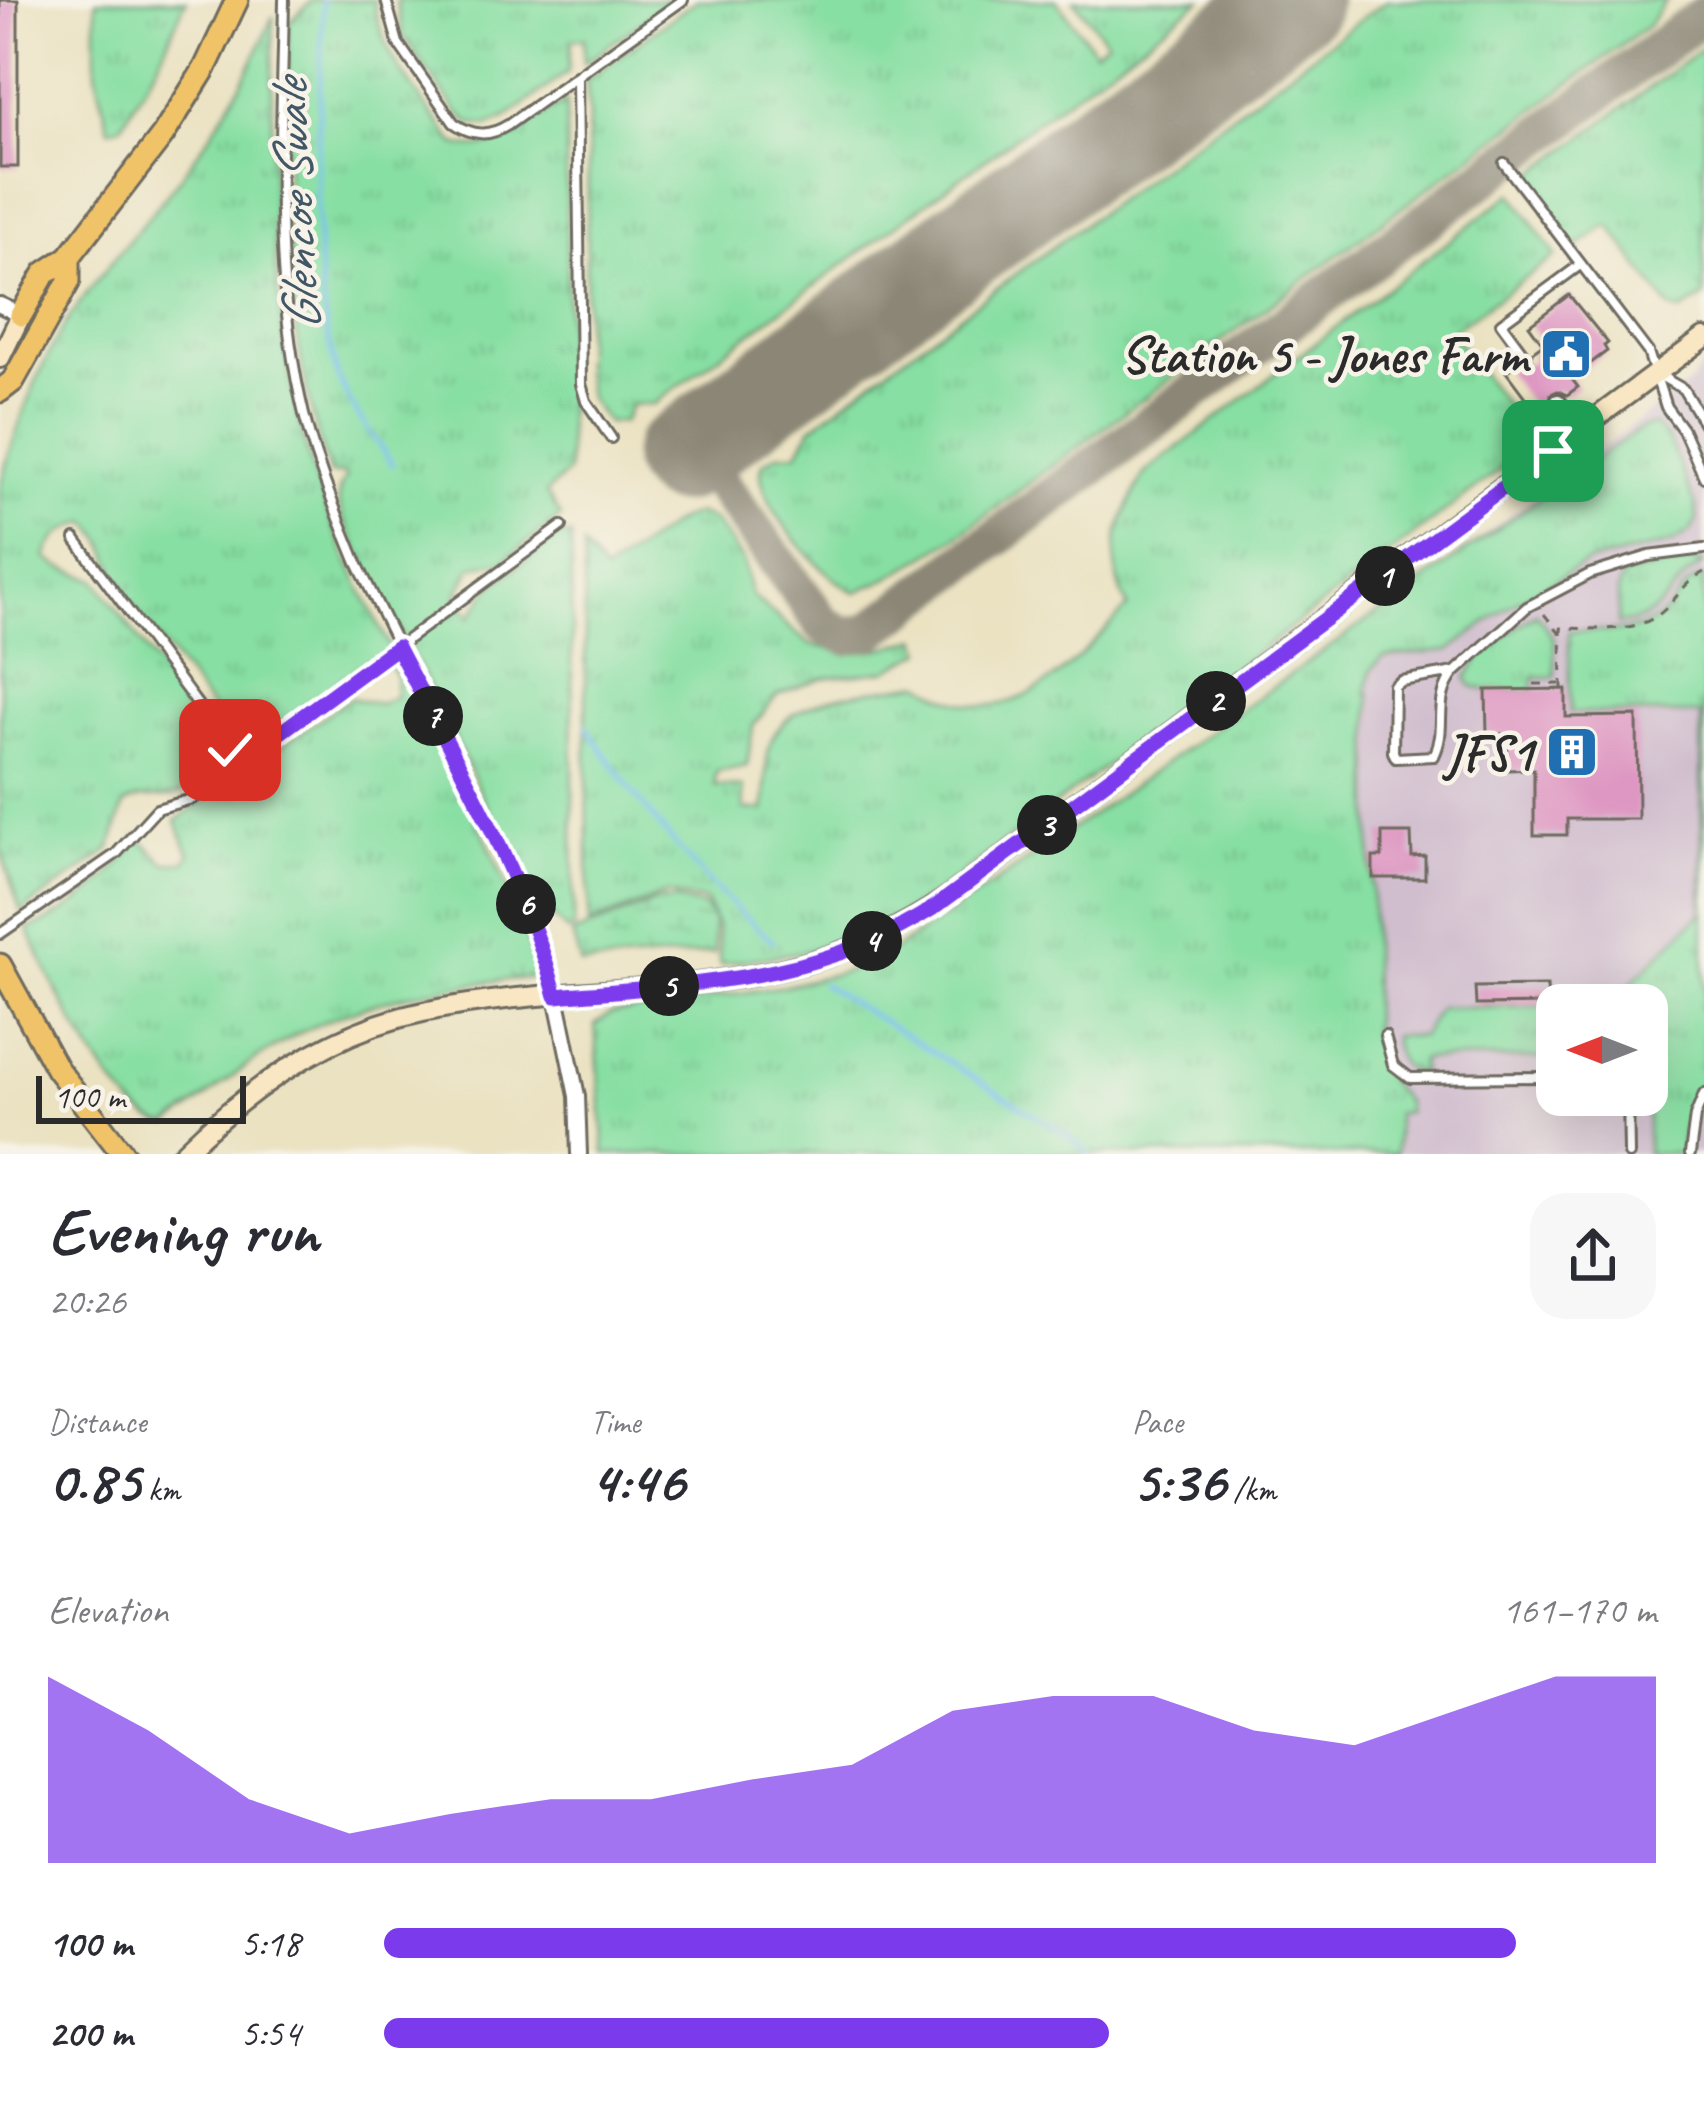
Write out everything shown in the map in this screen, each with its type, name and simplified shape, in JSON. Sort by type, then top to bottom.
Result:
[{"type":"main road","points":[[0,358],[45,273],[69,257],[185,102],[237,0]]},
{"type":"main road","points":[[0,391],[14,381],[69,281],[69,257]]},
{"type":"main road","points":[[182,1154],[268,1080],[358,1034],[421,1012],[786,971],[844,954],[918,917],[1704,338]]},
{"type":"main road","points":[[0,964],[57,1069],[124,1154]]},
{"type":"street","points":[[0,304],[21,315]]},
{"type":"street","points":[[1558,402],[1579,431]]},
{"type":"street","points":[[556,996],[577,1096],[579,1154]]},
{"type":"lane","points":[[284,0],[281,215],[289,339],[300,399],[333,507],[397,647],[529,909],[556,996]]},
{"type":"lane","points":[[386,0],[398,43],[454,123],[487,134],[498,131],[683,0]]},
{"type":"lane","points":[[577,76],[581,384],[586,401],[611,438]]},
{"type":"lane","points":[[1504,163],[1648,352],[1666,407],[1683,430],[1704,477]]},
{"type":"lane","points":[[1526,357],[1501,323],[1580,266]]},
{"type":"lane","points":[[1656,374],[1683,389],[1704,424]]},
{"type":"lane","points":[[0,934],[116,854],[157,809],[192,799],[222,780],[229,770],[562,526]]},
{"type":"lane","points":[[75,539],[230,750],[229,770]]},
{"type":"lane","points":[[1455,672],[1413,677],[1394,686],[1396,758],[1434,756],[1439,748],[1440,698],[1455,672],[1504,624],[1536,601],[1611,567],[1648,556],[1704,549]]},
{"type":"lane","points":[[1385,1036],[1393,1065],[1410,1078],[1536,1077]]},
{"type":"lane","points":[[1690,1154],[1695,1116],[1704,1094]]},
{"type":"lane","points":[[1628,1116],[1629,1154]]},
{"type":"path","points":[[1534,684],[1562,686],[1561,628],[1625,628],[1646,622],[1665,609],[1686,581],[1704,572]]},
{"type":"path","points":[[1536,601],[1561,635]]},
{"type":"shaded area","points":[[1704,364],[1704,1154],[1336,1154],[1337,643],[1691,382]]},
{"type":"green space","points":[[96,0],[186,0],[157,65],[121,126],[109,129],[96,74]]},
{"type":"green space","points":[[312,0],[374,0],[394,59],[455,144],[470,147],[499,142],[566,101],[568,472],[546,493],[561,517],[503,561],[472,567],[456,596],[470,617],[491,587],[558,535],[571,536],[574,928],[567,931],[554,918],[538,917],[445,718],[346,526],[338,496],[346,478],[330,474],[313,419],[294,307],[287,194],[289,23]]},
{"type":"green space","points":[[396,0],[672,0],[584,63],[584,38],[571,40],[568,72],[505,119],[488,126],[471,124],[457,112],[403,36]]},
{"type":"green space","points":[[697,0],[1056,0],[1095,51],[1107,41],[1074,0],[1201,0],[654,404],[631,405],[623,422],[607,423],[589,399],[584,372],[586,80]]},
{"type":"green space","points":[[1387,0],[1667,0],[1649,25],[955,538],[856,592],[809,555],[767,496],[761,478],[763,463],[778,454],[798,453],[811,428],[873,380]]},
{"type":"green space","points":[[273,16],[276,272],[294,399],[309,461],[356,578],[495,859],[539,977],[431,990],[329,1019],[265,1053],[168,1125],[148,1117],[106,1073],[67,1010],[28,929],[91,892],[119,864],[137,836],[165,863],[185,862],[190,854],[176,821],[245,769],[273,773],[281,762],[277,749],[350,698],[379,704],[395,697],[396,674],[385,661],[369,660],[243,750],[127,597],[95,530],[88,522],[66,530],[52,543],[46,558],[96,580],[221,754],[182,792],[124,805],[110,850],[21,912],[0,849],[0,485],[24,410],[57,338],[94,283],[211,134],[239,89]]},
{"type":"green space","points":[[1704,47],[1704,297],[1680,312],[1670,309],[1611,227],[1576,248],[1529,177]]},
{"type":"green space","points":[[1512,193],[1556,256],[1450,332],[1535,444],[949,884],[881,926],[807,951],[720,964],[717,925],[706,901],[666,894],[589,924],[584,548],[604,573],[680,519],[697,514],[713,520],[743,560],[752,596],[809,644],[849,653],[918,638],[924,651],[885,671],[822,678],[777,695],[753,726],[747,766],[716,772],[715,786],[743,787],[744,810],[764,810],[768,753],[776,733],[808,706],[922,683],[953,700],[983,706],[1010,702],[1060,674],[1128,607],[1116,571],[1117,539],[1145,473]]},
{"type":"green space","points":[[1653,425],[1668,439],[1696,506],[1697,520],[1690,532],[1671,543],[1586,563],[1506,608],[1449,651],[1384,657],[1371,670],[1367,693],[1373,1037],[1389,1083],[1405,1101],[1407,1112],[1396,1113],[1396,1154],[605,1154],[595,1025],[610,1014],[784,986],[847,971],[897,948],[1587,465]]},
{"type":"green space","points":[[1691,561],[1704,563],[1654,610],[1639,620],[1618,624],[1623,575]]},
{"type":"green space","points":[[1704,576],[1704,1078],[1683,1130],[1682,1154],[1647,1154],[1647,1116],[1668,1116],[1668,984],[1630,984],[1703,912],[1701,714],[1570,713],[1569,631],[1623,631],[1648,624]]},
{"type":"green space","points":[[1536,613],[1554,639],[1555,677],[1534,677],[1533,690],[1472,686],[1467,678],[1480,659]]},
{"type":"green space","points":[[677,900],[706,907],[713,919],[714,953],[581,965],[572,934],[655,902]]},
{"type":"green space","points":[[1536,1007],[1536,1058],[1422,1059],[1421,1073],[1403,1066],[1393,1036],[1422,1036],[1439,1008]]},
{"type":"building","points":[[0,0],[18,0],[18,167],[0,167]]},
{"type":"building","name":"Station 5 - Jones Farm","points":[[1569,295],[1608,343],[1607,351],[1571,378],[1578,387],[1567,395],[1551,394],[1549,409],[1539,416],[1506,372],[1519,362],[1532,363],[1532,352],[1543,344],[1529,325]]},
{"type":"building","name":"JFS1","points":[[1566,689],[1566,717],[1637,716],[1638,819],[1567,819],[1567,835],[1534,835],[1534,769],[1508,770],[1507,734],[1487,734],[1486,690]]},
{"type":"building","points":[[1382,833],[1411,833],[1412,857],[1425,856],[1425,878],[1373,878],[1373,857],[1382,857]]},
{"type":"building","points":[[1536,986],[1536,1004],[1476,1005],[1475,987]]},
{"type":"waterway","name":"Glencoe Swale","points":[[323,0],[317,187],[326,329],[347,395],[393,465]]},
{"type":"waterway","name":"Glencoe Swale","points":[[586,726],[672,841],[773,941]]},
{"type":"waterway","name":"Glencoe Swale","points":[[822,984],[1067,1135],[1089,1154]]},
{"type":"taxiway","points":[[693,446],[824,625],[847,636],[869,632],[1704,15]]},
{"type":"runway","points":[[679,457],[1294,0]]},
{"type":"place","name":"Station 5 - Jones Farm","points":[[1566,354]]},
{"type":"place","name":"JFS1","points":[[1572,752]]},
{"type":"route","points":[[230,750],[229,770],[397,647],[529,909],[556,996],[786,971],[844,954],[935,907],[1553,451]]}]
